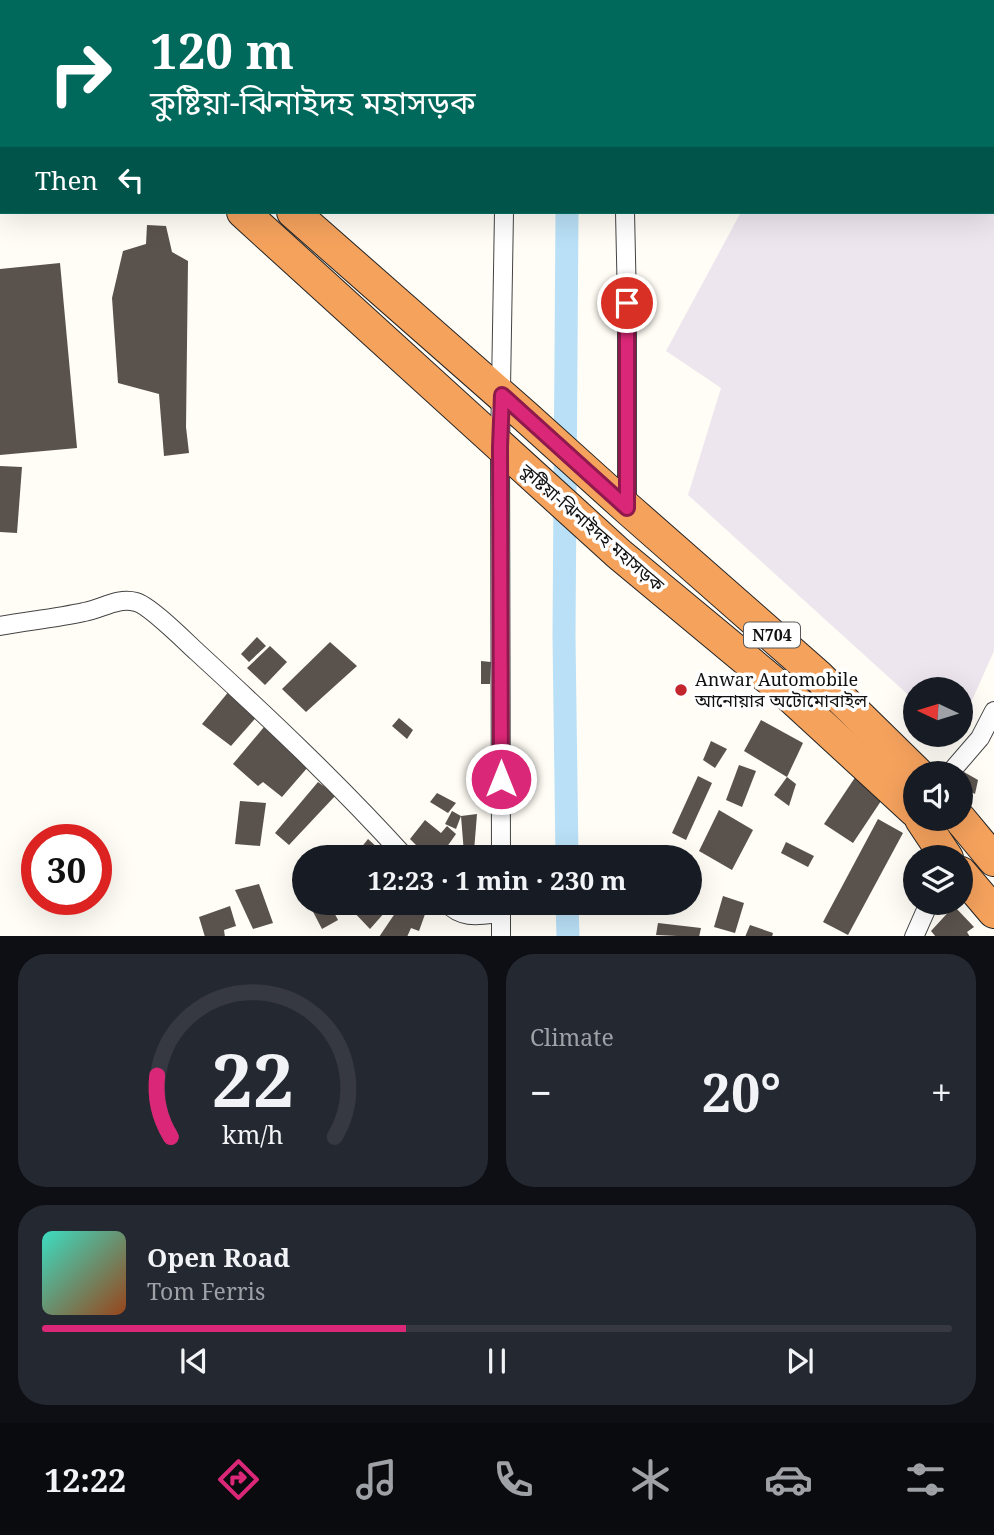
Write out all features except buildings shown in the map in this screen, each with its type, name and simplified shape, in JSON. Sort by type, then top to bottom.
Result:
[{"type":"highway","name":"কুষ্টিয়া-ঝিনাইদহ মহাসড়ক","points":[[245,214],[618,554],[790,696],[903,800]]},
{"type":"highway","name":"N704","points":[[295,214],[817,675],[905,761]]},
{"type":"highway","points":[[970,831],[994,860]]},
{"type":"highway","points":[[973,887],[994,912]]},
{"type":"street","points":[[501,845],[500,447],[513,405],[504,214]]},
{"type":"street","points":[[624,506],[627,303],[625,214]]},
{"type":"street","points":[[0,626],[86,612],[113,602],[139,603],[173,630],[249,700],[345,792],[394,845]]},
{"type":"street","points":[[960,761],[980,738],[994,711]]},
{"type":"street","points":[[501,915],[501,936]]},
{"type":"street","points":[[914,936],[924,915]]},
{"type":"shaded area","points":[[740,214],[994,214],[994,651],[973,698],[973,677],[903,677],[903,690],[688,495],[721,388],[666,351]]},
{"type":"waterway","points":[[567,214],[564,636],[567,845]]},
{"type":"waterway","points":[[567,915],[568,936]]},
{"type":"place","name":"Anwar Automobile আনোয়ার অটোমোবাইল","points":[[681,690]]},
{"type":"route","points":[[501,779],[502,395],[627,508],[627,303]]}]
